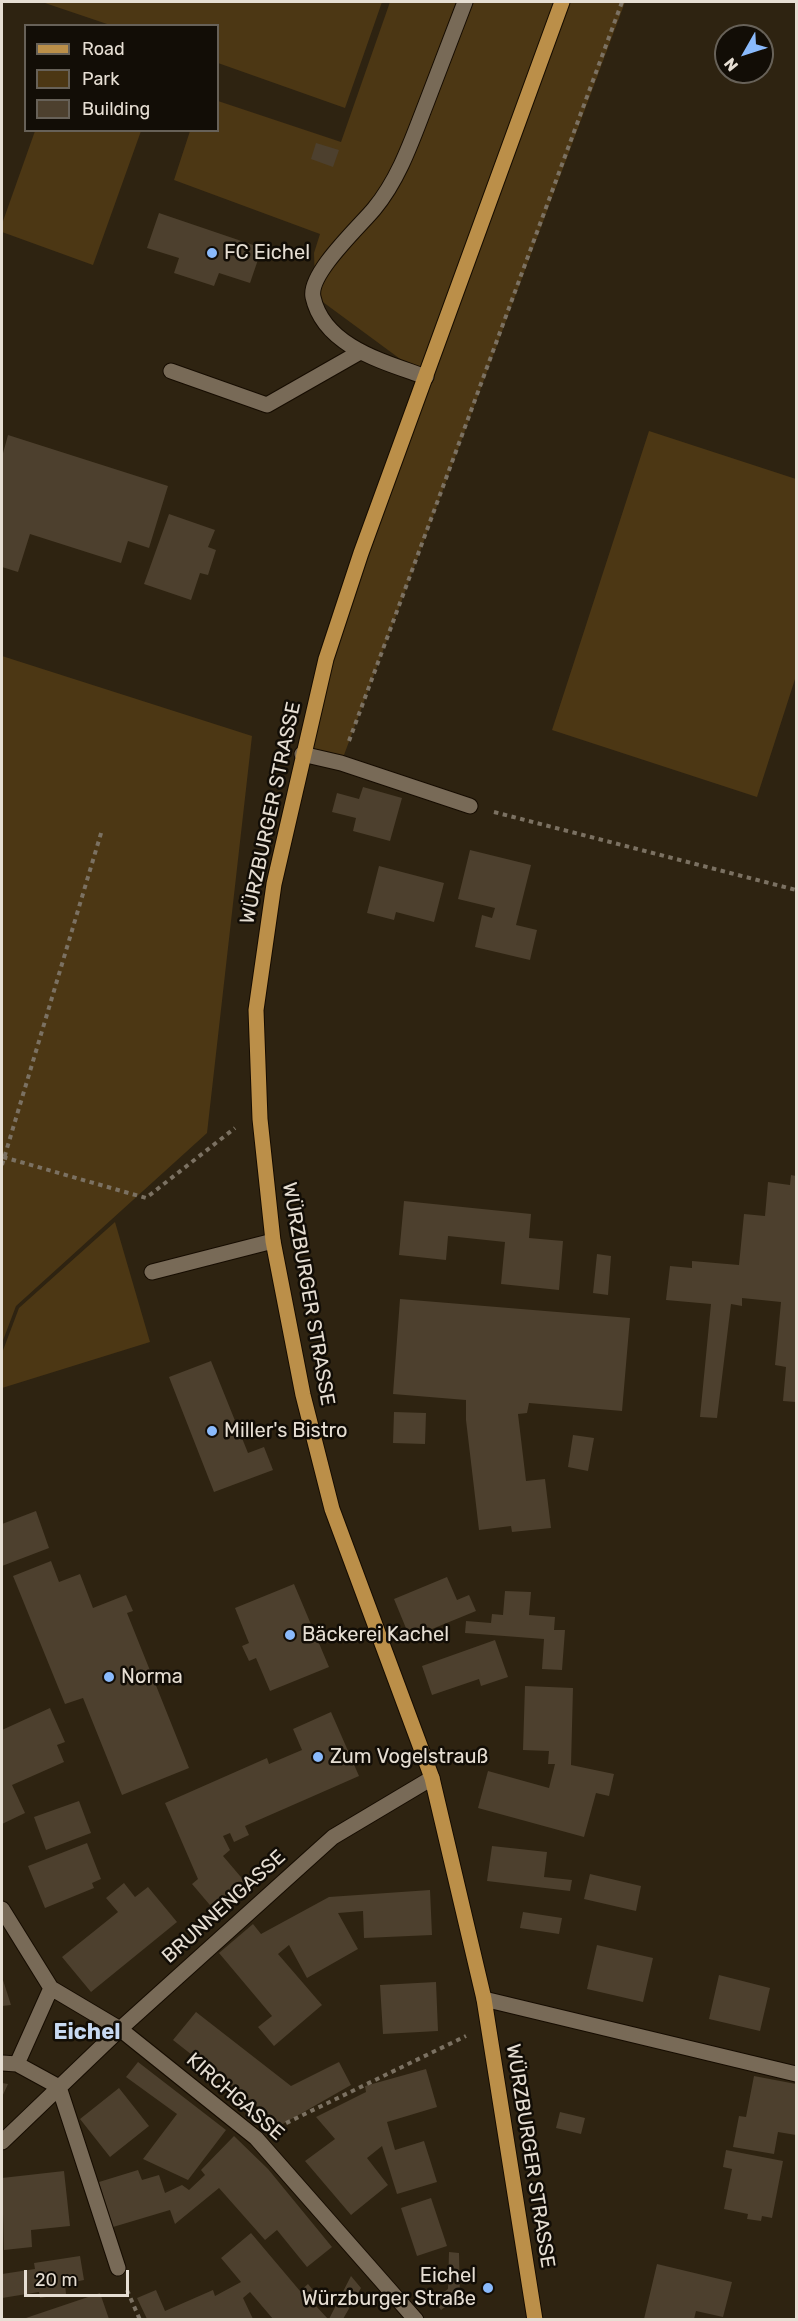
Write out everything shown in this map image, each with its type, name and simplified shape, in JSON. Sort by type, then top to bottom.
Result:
[{"type":"main road","name":"WÜRZBURGER STRASSE","points":[[535,2319],[484,1999],[432,1778],[332,1509],[303,1395],[273,1240],[260,1109],[256,1010],[274,884],[302,754],[326,659],[361,553],[562,2]]},
{"type":"street","points":[[426,377],[360,352],[333,332],[318,311],[312,294],[315,282],[333,255],[376,207],[405,158],[465,2]]},
{"type":"street","points":[[171,370],[267,405],[360,352]]},
{"type":"street","points":[[302,754],[341,764],[470,806]]},
{"type":"street","points":[[152,1272],[273,1240]]},
{"type":"street","name":"BRUNNENGASSE","points":[[2,2142],[120,2030],[333,1837],[432,1778]]},
{"type":"street","name":"KIRCHGASSE","points":[[2,1909],[51,1988],[120,2030],[256,2138],[416,2319]]},
{"type":"street","points":[[51,1988],[9,2063],[59,2087],[118,2268]]},
{"type":"street","points":[[484,1999],[796,2074]]},
{"type":"path","points":[[341,764],[487,361],[622,2]]},
{"type":"path","points":[[470,806],[796,890]]},
{"type":"path","points":[[2,1165],[102,830]]},
{"type":"path","points":[[3,1157],[146,1198],[260,1109]]},
{"type":"path","points":[[256,2138],[488,2025]]},
{"type":"path","points":[[118,2268],[140,2319]]},
{"type":"green space","points":[[42,2],[382,2],[345,108],[219,63],[219,24],[107,24]]},
{"type":"green space","points":[[390,2],[625,2],[341,763],[302,754],[426,378],[312,294],[315,282],[314,253],[320,234],[174,180],[190,132],[219,132],[219,101],[341,142]]},
{"type":"green space","points":[[35,132],[141,132],[93,265],[2,232],[2,224]]},
{"type":"green space","points":[[649,431],[796,479],[796,676],[757,797],[552,730]]},
{"type":"green space","points":[[2,656],[252,736],[207,1133],[16,1306],[2,1343]]},
{"type":"green space","points":[[115,1222],[150,1342],[2,1388],[2,1353],[19,1308]]},
{"type":"building","points":[[316,143],[339,150],[333,167],[311,159]]},
{"type":"building","name":"FC Eichel","points":[[159,213],[262,248],[250,283],[219,273],[214,286],[174,273],[179,258],[147,248]]},
{"type":"building","points":[[8,435],[168,486],[149,548],[128,541],[121,563],[30,534],[18,572],[2,567],[2,457]]},
{"type":"building","points":[[169,514],[215,530],[208,547],[216,550],[208,575],[200,573],[191,600],[144,584]]},
{"type":"building","points":[[363,787],[402,798],[390,841],[353,831],[356,818],[332,812],[337,793],[359,799]]},
{"type":"building","points":[[470,850],[531,865],[516,925],[537,930],[530,960],[475,947],[482,915],[492,918],[495,908],[458,899]]},
{"type":"building","points":[[379,866],[444,883],[434,922],[396,912],[394,920],[367,913]]},
{"type":"building","points":[[791,1175],[796,1176],[796,1402],[783,1401],[786,1367],[775,1365],[781,1302],[742,1298],[742,1306],[731,1304],[717,1418],[700,1417],[711,1304],[666,1300],[670,1266],[692,1268],[692,1261],[739,1265],[744,1214],[765,1216],[768,1182],[790,1185]]},
{"type":"building","points":[[404,1201],[531,1214],[529,1238],[563,1241],[559,1290],[501,1284],[505,1242],[448,1236],[446,1260],[399,1255]]},
{"type":"building","points":[[597,1254],[611,1256],[608,1295],[593,1293]]},
{"type":"building","points":[[400,1299],[630,1318],[622,1411],[529,1403],[527,1413],[518,1414],[526,1481],[545,1479],[551,1528],[512,1532],[511,1526],[479,1530],[466,1420],[466,1400],[393,1394]]},
{"type":"building","points":[[211,1361],[248,1453],[264,1447],[273,1470],[214,1492],[169,1377]]},
{"type":"building","points":[[394,1412],[426,1413],[425,1444],[393,1443]]},
{"type":"building","points":[[573,1435],[594,1438],[588,1471],[568,1467]]},
{"type":"building","points":[[36,1511],[49,1548],[2,1566],[2,1524]]},
{"type":"building","points":[[51,1561],[59,1582],[80,1574],[93,1608],[126,1595],[133,1611],[127,1613],[189,1768],[122,1795],[83,1698],[65,1704],[13,1576]]},
{"type":"building","points":[[447,1577],[457,1600],[469,1595],[476,1611],[410,1638],[394,1599]]},
{"type":"building","points":[[294,1584],[329,1667],[270,1691],[256,1658],[249,1661],[242,1646],[249,1643],[235,1608]]},
{"type":"building","points":[[505,1591],[531,1592],[529,1615],[555,1617],[554,1630],[565,1630],[562,1670],[542,1669],[544,1639],[465,1633],[466,1621],[491,1623],[492,1614],[503,1615]]},
{"type":"building","points":[[495,1640],[508,1677],[481,1686],[479,1679],[432,1695],[422,1666]]},
{"type":"building","points":[[525,1686],[573,1688],[571,1765],[614,1774],[609,1796],[596,1793],[584,1837],[478,1808],[488,1771],[549,1788],[555,1764],[548,1764],[549,1751],[523,1750]]},
{"type":"building","points":[[50,1708],[65,1742],[57,1745],[64,1762],[12,1785],[25,1813],[2,1824],[2,1730]]},
{"type":"building","points":[[331,1712],[359,1776],[245,1826],[249,1835],[234,1842],[230,1833],[223,1836],[230,1850],[223,1856],[246,1883],[215,1911],[192,1884],[198,1879],[165,1803],[267,1758],[269,1764],[302,1750],[293,1729]]},
{"type":"building","points":[[79,1801],[91,1833],[46,1850],[34,1817]]},
{"type":"building","points":[[87,1843],[101,1879],[92,1883],[94,1888],[45,1908],[28,1866]]},
{"type":"building","points":[[492,1846],[547,1852],[544,1877],[572,1880],[570,1891],[487,1881]]},
{"type":"building","points":[[590,1874],[641,1886],[636,1911],[584,1899]]},
{"type":"building","points":[[124,1883],[135,1897],[148,1887],[177,1922],[91,1992],[62,1957],[118,1912],[106,1898]]},
{"type":"building","points":[[430,1890],[432,1935],[364,1938],[363,1911],[338,1913],[358,1949],[307,1978],[289,1945],[278,1954],[322,2005],[274,2046],[258,2027],[272,2016],[219,1953],[253,1924],[261,1934],[329,1897]]},
{"type":"building","points":[[523,1912],[562,1918],[559,1934],[520,1928]]},
{"type":"building","points":[[597,1945],[653,1958],[643,2002],[587,1989]]},
{"type":"building","points":[[719,1975],[770,1988],[760,2031],[709,2019]]},
{"type":"building","points":[[2,1977],[11,2005],[2,2006]]},
{"type":"building","points":[[436,1982],[438,2031],[383,2034],[380,1985]]},
{"type":"building","points":[[196,2012],[291,2086],[339,2062],[351,2085],[281,2125],[173,2040]]},
{"type":"building","points":[[138,2062],[226,2130],[188,2180],[143,2159],[177,2114],[126,2077]]},
{"type":"building","points":[[426,2069],[437,2107],[387,2122],[395,2150],[424,2141],[437,2182],[397,2194],[382,2146],[367,2158],[388,2185],[351,2215],[305,2161],[335,2139],[316,2117],[366,2092],[365,2086]]},
{"type":"building","points":[[754,2076],[796,2084],[796,2135],[778,2132],[774,2154],[733,2147],[739,2116],[746,2117]]},
{"type":"building","points":[[2,2083],[8,2084],[2,2097]]},
{"type":"building","points":[[119,2088],[149,2126],[110,2157],[80,2119]]},
{"type":"building","points":[[560,2112],[585,2118],[581,2134],[556,2128]]},
{"type":"building","points":[[234,2136],[268,2169],[332,2247],[307,2267],[277,2230],[265,2240],[219,2188],[175,2224],[170,2210],[113,2227],[99,2182],[138,2170],[142,2180],[159,2175],[165,2193],[182,2185],[189,2190],[205,2175],[201,2170]]},
{"type":"building","points":[[726,2150],[783,2161],[772,2218],[762,2216],[761,2221],[747,2219],[748,2214],[724,2209],[732,2169],[723,2167]]},
{"type":"building","points":[[64,2171],[70,2226],[31,2230],[32,2247],[4,2250],[2,2178]]},
{"type":"building","points":[[431,2198],[447,2246],[417,2256],[401,2208]]},
{"type":"building","points":[[251,2233],[300,2291],[308,2284],[322,2301],[316,2306],[328,2319],[273,2319],[250,2292],[243,2298],[253,2319],[147,2319],[137,2298],[156,2290],[165,2311],[213,2290],[215,2296],[241,2282],[221,2258]]},
{"type":"building","points":[[449,2252],[459,2253],[460,2296],[441,2310],[433,2300],[448,2289]]},
{"type":"building","points":[[80,2256],[84,2280],[65,2284],[66,2294],[40,2298],[39,2292],[2,2298],[2,2274],[35,2269],[34,2263]]},
{"type":"building","points":[[657,2264],[732,2282],[723,2317],[696,2311],[694,2319],[644,2319]]},
{"type":"building","points":[[351,2276],[361,2288],[343,2319],[329,2319]]},
{"type":"building","points":[[100,2293],[109,2319],[23,2319]]},
{"type":"place","name":"FC Eichel","points":[[212,253]]},
{"type":"place","name":"Miller's Bistro","points":[[212,1431]]},
{"type":"place","name":"Bäckerei Kachel","points":[[290,1635]]},
{"type":"place","name":"Norma","points":[[109,1677]]},
{"type":"place","name":"Zum Vogelstrauß","points":[[318,1757]]},
{"type":"place","name":"Eichel Würzburger Straße","points":[[488,2288]]},
{"type":"district","name":"Eichel","points":[[87,2033]]}]
